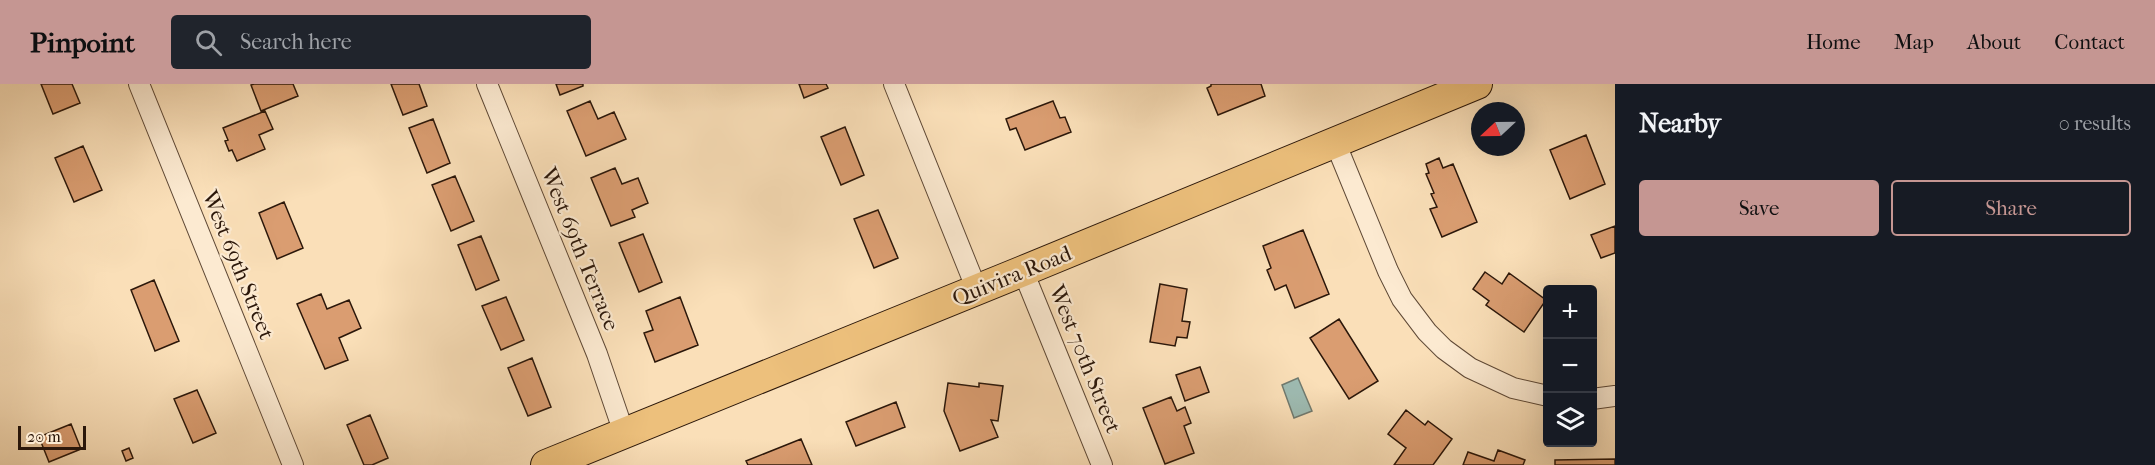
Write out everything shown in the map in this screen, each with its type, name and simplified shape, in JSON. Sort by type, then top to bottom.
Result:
[{"type":"main road","name":"Quivira Road","points":[[558,463],[624,433],[1023,272],[1477,84]]},
{"type":"street","name":"West 69th Street","points":[[139,84],[293,465]]},
{"type":"street","name":"West 69th Terrace","points":[[487,84],[597,354],[624,433]]},
{"type":"street","points":[[894,84],[977,290]]},
{"type":"street","points":[[1335,142],[1388,271],[1402,299],[1427,332],[1444,349],[1470,368],[1513,388],[1543,395]]},
{"type":"street","name":"West 70th Street","points":[[1023,272],[1102,465]]},
{"type":"street","points":[[1597,398],[1615,396]]},
{"type":"water","points":[[1298,378],[1312,411],[1294,418],[1282,385]]},
{"type":"building","points":[[41,84],[72,84],[80,103],[53,114]]},
{"type":"building","points":[[293,84],[298,96],[261,111],[251,85]]},
{"type":"building","points":[[391,84],[419,84],[427,106],[403,115]]},
{"type":"building","points":[[556,84],[583,84],[583,86],[560,95]]},
{"type":"building","points":[[799,84],[826,84],[828,88],[804,98]]},
{"type":"building","points":[[1211,84],[1261,84],[1265,96],[1218,115],[1207,88]]},
{"type":"building","points":[[590,101],[598,119],[614,112],[626,139],[586,156],[567,111]]},
{"type":"building","points":[[1053,101],[1060,118],[1065,117],[1071,132],[1025,150],[1016,128],[1010,130],[1006,119]]},
{"type":"building","points":[[265,111],[273,129],[259,135],[265,149],[237,161],[232,150],[229,151],[225,141],[228,140],[223,128]]},
{"type":"building","points":[[433,119],[450,163],[427,173],[409,128]]},
{"type":"building","points":[[845,127],[864,175],[841,185],[821,137]]},
{"type":"building","points":[[1586,135],[1605,184],[1570,199],[1550,150]]},
{"type":"building","points":[[83,146],[102,190],[74,202],[55,158]]},
{"type":"building","points":[[1439,158],[1443,168],[1453,164],[1477,222],[1442,237],[1430,209],[1437,207],[1426,174],[1429,173],[1426,164]]},
{"type":"building","points":[[615,168],[622,184],[638,178],[648,203],[632,210],[635,217],[611,226],[591,178]]},
{"type":"building","points":[[455,176],[474,221],[451,231],[432,185]]},
{"type":"building","points":[[284,202],[303,248],[277,259],[259,213]]},
{"type":"building","points":[[878,210],[898,258],[874,268],[854,219]]},
{"type":"building","points":[[1615,226],[1615,253],[1601,258],[1591,235]]},
{"type":"building","points":[[1303,230],[1329,294],[1295,308],[1286,285],[1275,290],[1267,270],[1271,268],[1263,246]]},
{"type":"building","points":[[643,234],[662,282],[639,292],[619,243]]},
{"type":"building","points":[[481,236],[499,280],[476,290],[458,245]]},
{"type":"building","points":[[1485,272],[1502,284],[1509,273],[1543,298],[1543,304],[1524,332],[1486,305],[1489,301],[1473,289]]},
{"type":"building","points":[[154,280],[179,341],[155,351],[131,290]]},
{"type":"building","points":[[1160,284],[1187,289],[1182,321],[1190,322],[1187,338],[1177,337],[1175,346],[1150,342]]},
{"type":"building","points":[[321,294],[327,309],[349,300],[361,328],[339,338],[348,360],[325,369],[297,304]]},
{"type":"building","points":[[506,297],[524,340],[501,350],[482,306]]},
{"type":"building","points":[[680,297],[698,345],[655,362],[644,333],[653,330],[646,311]]},
{"type":"building","points":[[1339,319],[1378,381],[1349,399],[1310,338]]},
{"type":"building","points":[[532,358],[551,407],[528,416],[508,368]]},
{"type":"building","points":[[1200,367],[1209,392],[1185,401],[1176,375]]},
{"type":"building","points":[[948,383],[979,387],[979,383],[1003,386],[998,421],[991,420],[998,437],[960,451],[944,411]]},
{"type":"building","points":[[197,390],[216,433],[193,443],[174,399]]},
{"type":"building","points":[[1171,397],[1177,411],[1185,407],[1191,423],[1184,426],[1194,453],[1165,464],[1143,408]]},
{"type":"building","points":[[896,402],[905,427],[856,446],[846,422]]},
{"type":"building","points":[[1406,410],[1425,425],[1428,421],[1452,439],[1433,465],[1394,465],[1406,448],[1388,434]]},
{"type":"building","points":[[370,415],[388,458],[372,465],[364,465],[347,425]]},
{"type":"building","points":[[71,424],[81,449],[49,462],[39,437]]},
{"type":"building","points":[[801,439],[812,465],[748,465],[746,461]]},
{"type":"building","points":[[129,448],[133,458],[126,461],[122,451]]},
{"type":"building","points":[[1498,450],[1525,460],[1523,465],[1463,465],[1468,452],[1494,461]]},
{"type":"building","points":[[1615,459],[1615,465],[1555,465],[1555,460]]}]
